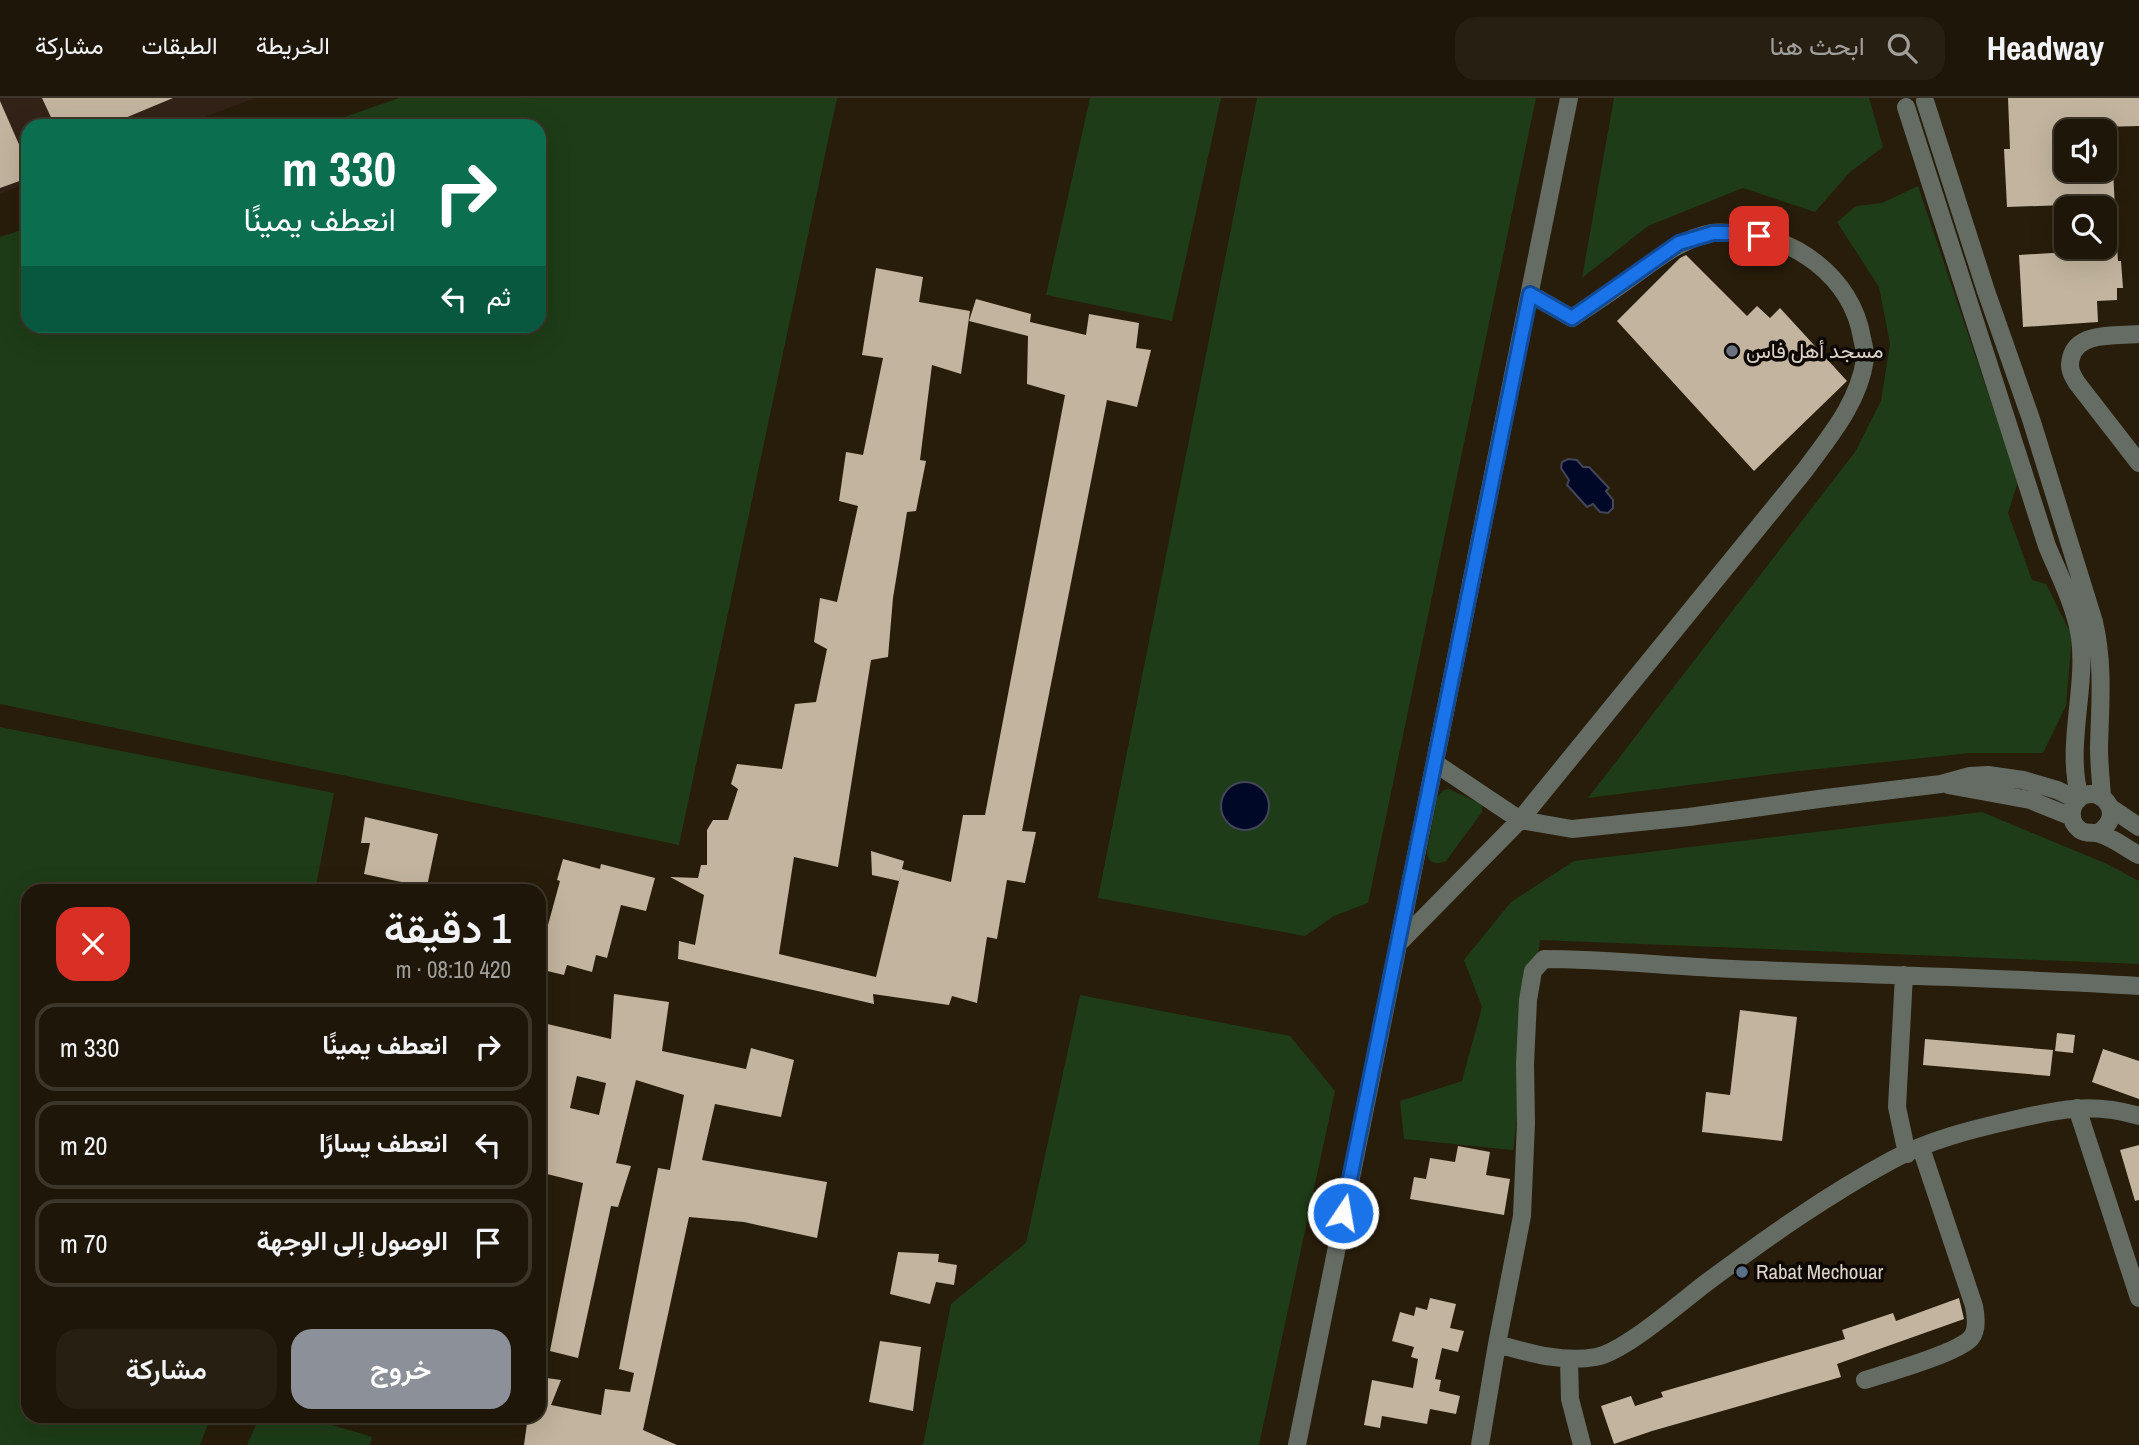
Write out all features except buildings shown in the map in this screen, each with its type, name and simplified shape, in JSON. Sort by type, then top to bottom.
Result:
[{"type":"street","points":[[1297,1445],[1569,98]]},
{"type":"street","points":[[2098,833],[2109,823],[2112,816],[2106,803],[2099,751],[2102,669],[2094,622],[2031,419],[1986,291],[1925,99],[1919,105],[1901,102],[2047,546],[2068,596],[2080,636],[2074,824],[2085,833],[2098,833],[2139,855]]},
{"type":"street","points":[[1398,944],[1520,820],[1805,470],[1838,426],[1859,386],[1865,356],[1860,322],[1850,300],[1826,271],[1799,251],[1775,239],[1742,233],[1713,233],[1679,243],[1572,318],[1530,294]]},
{"type":"street","points":[[2139,334],[2086,339],[2077,344],[2071,355],[2070,365],[2071,374],[2077,383],[2139,463]]},
{"type":"street","points":[[1435,763],[1520,820],[1572,829],[1689,817],[1941,784],[2030,800],[2076,805],[2089,794],[2139,827]]},
{"type":"street","points":[[1480,1445],[1522,1216],[1528,1000],[1530,980],[1538,963],[1544,959],[1581,959],[1713,968],[2139,986]]},
{"type":"street","points":[[1865,1380],[1949,1351],[1972,1338],[1975,1330],[1974,1306],[1897,1107],[1905,975]]},
{"type":"street","points":[[2077,1108],[2139,1298]]},
{"type":"street","points":[[1497,1344],[1548,1357],[1569,1359],[1597,1357],[1612,1352],[1733,1263],[1894,1159],[1977,1128],[2056,1109],[2122,1111],[2139,1116]]},
{"type":"street","points":[[1569,1359],[1570,1399],[1582,1445]]},
{"type":"shaded area","points":[[0,98],[255,98],[200,119],[21,119],[21,186],[0,194]]},
{"type":"green space","points":[[399,98],[837,98],[679,845],[0,704],[0,237],[21,230],[21,333],[546,333],[546,119],[339,119]]},
{"type":"green space","points":[[1090,98],[1221,98],[1172,321],[1046,295]]},
{"type":"green space","points":[[1257,98],[1536,98],[1368,903],[1334,916],[1305,936],[1098,898]]},
{"type":"green space","points":[[1614,98],[1869,98],[1883,147],[1850,172],[1815,212],[1743,188],[1648,226],[1582,278]]},
{"type":"green space","points":[[1918,186],[2018,482],[2008,513],[2032,580],[2046,584],[2072,636],[2066,706],[2043,753],[1970,753],[1790,772],[1588,798],[1855,452],[1881,401],[1890,344],[1879,287],[1837,222],[1856,206],[1882,203]]},
{"type":"green space","points":[[0,727],[334,793],[316,884],[21,884],[21,1423],[208,1423],[200,1445],[0,1445]]},
{"type":"green space","points":[[1449,789],[1479,803],[1482,812],[1446,861],[1436,863],[1429,859],[1427,852],[1437,797]]},
{"type":"green space","points":[[1982,812],[2107,864],[2139,881],[2139,964],[1540,940],[1513,1150],[1404,1139],[1400,1101],[1462,1081],[1482,1007],[1464,960],[1511,902],[1574,861]]},
{"type":"green space","points":[[1080,995],[1290,1036],[1335,1091],[1259,1445],[923,1445],[951,1304],[1026,1243]]},
{"type":"green space","points":[[257,1423],[321,1423],[372,1437],[370,1445],[247,1445]]},
{"type":"water","points":[[1568,459],[1577,460],[1583,467],[1589,467],[1609,488],[1606,491],[1613,500],[1613,508],[1608,513],[1600,512],[1593,504],[1587,507],[1567,485],[1569,480],[1561,468],[1562,462]]},
{"type":"water","points":[[1245,782],[1262,789],[1269,806],[1262,823],[1245,830],[1228,823],[1221,806],[1228,789]]},
{"type":"place","name":"مسجد أهل فاس","points":[[1732,351]]},
{"type":"place","name":"Rabat Mechouar","points":[[1742,1272]]},
{"type":"route","points":[[1343,1213],[1530,294],[1572,318],[1679,243],[1713,233],[1759,236]]}]
